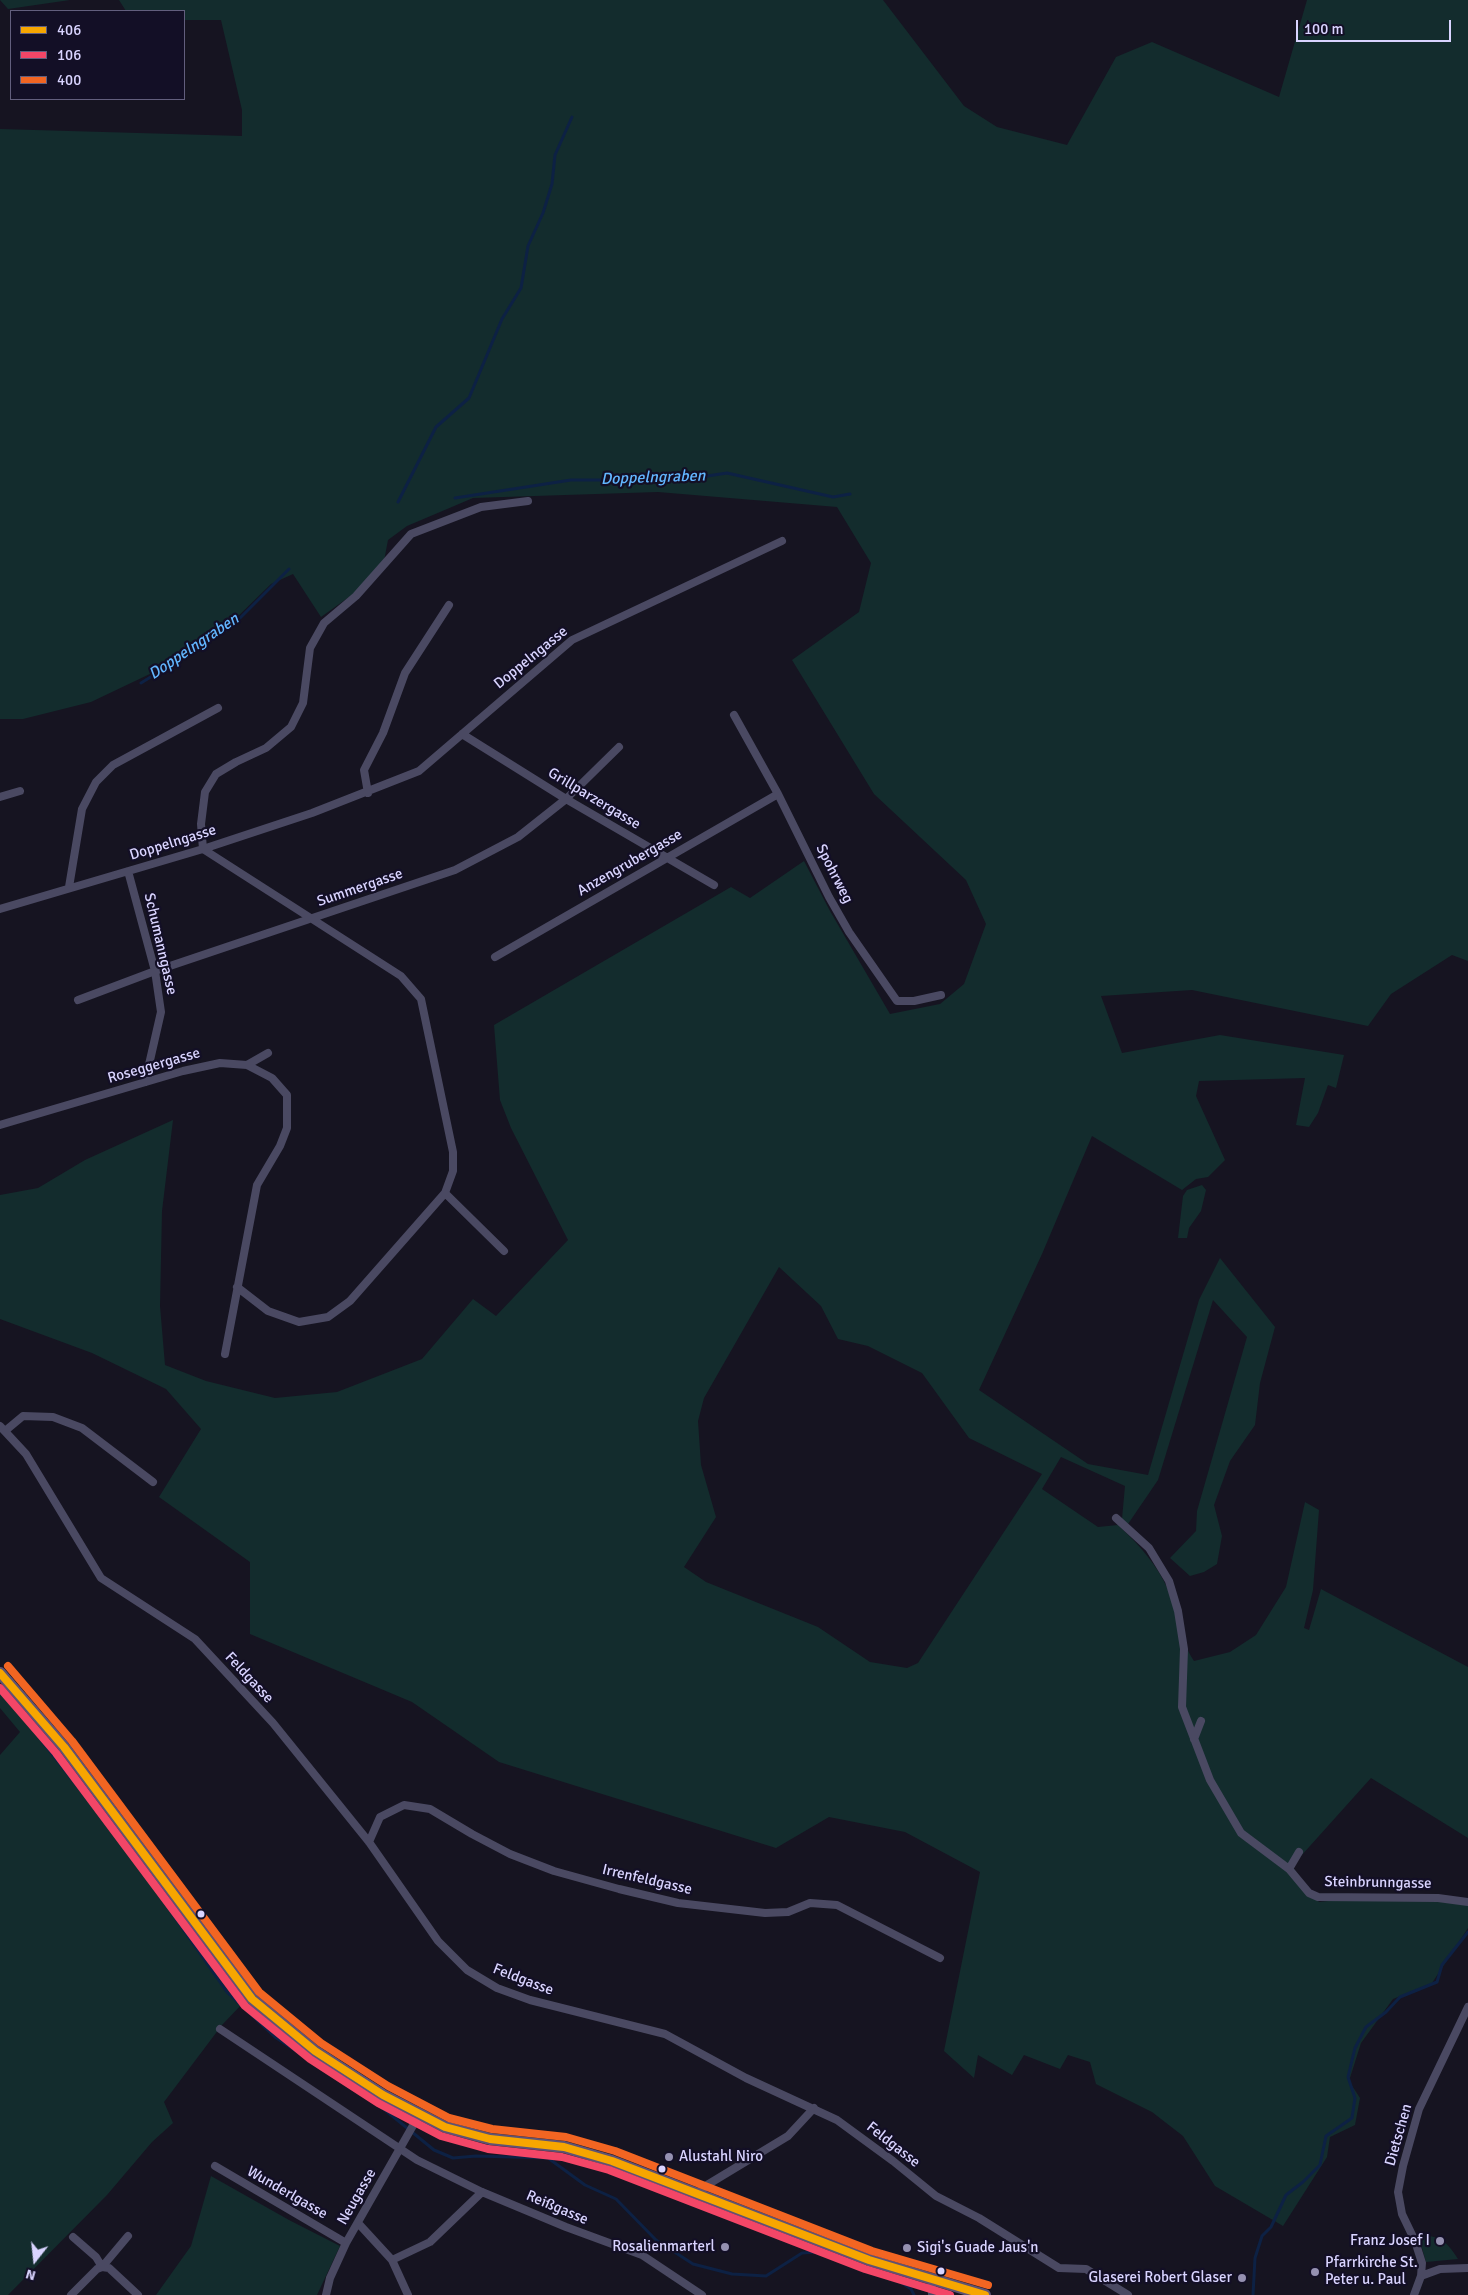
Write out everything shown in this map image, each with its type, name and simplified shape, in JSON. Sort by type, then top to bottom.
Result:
[{"type":"main road","points":[[0,1673],[64,1747],[252,1999],[315,2051],[383,2095],[445,2127],[475,2137],[567,2148],[660,2178],[869,2260],[985,2295]]},
{"type":"street","points":[[237,1287],[268,1311],[299,1322],[328,1317],[350,1301],[445,1193],[453,1171],[453,1152],[421,1000],[401,976],[203,849],[201,824],[205,792],[216,774],[266,748],[291,728],[303,703],[310,648],[324,623],[356,596],[411,534],[481,507],[528,501]]},
{"type":"street","name":"Doppelngasse","points":[[0,909],[69,887],[203,849],[368,793],[419,771],[572,640],[782,541]]},
{"type":"street","points":[[368,793],[364,770],[383,733],[405,674],[449,605]]},
{"type":"street","points":[[69,887],[82,809],[96,782],[112,765],[218,708]]},
{"type":"street","name":"Spohrweg","points":[[734,715],[778,794],[829,898],[849,932],[897,1001],[914,1001],[940,995]]},
{"type":"street","name":"Grillparzergasse","points":[[462,734],[566,799],[714,885]]},
{"type":"street","name":"Summergasse","points":[[78,1000],[155,971],[455,870],[518,837],[566,799],[619,747]]},
{"type":"street","points":[[0,798],[20,791]]},
{"type":"street","name":"Anzengrubergasse","points":[[495,957],[778,794]]},
{"type":"street","name":"Schumanngasse","points":[[128,871],[155,971],[161,1012],[145,1082]]},
{"type":"street","points":[[247,1065],[268,1053]]},
{"type":"street","name":"Roseggergasse","points":[[0,1126],[183,1071],[220,1063],[247,1065],[272,1078],[287,1095],[288,1128],[280,1146],[257,1185],[225,1354]]},
{"type":"street","points":[[445,1193],[504,1251]]},
{"type":"street","points":[[3,1428],[23,1416],[53,1417],[82,1428],[153,1482]]},
{"type":"street","name":"Feldgasse","points":[[3,1428],[26,1454],[101,1578],[195,1639],[273,1723],[369,1842],[438,1941],[467,1970],[497,1988],[530,2000],[665,2034],[746,2078],[838,2120],[936,2196],[979,2218],[1059,2268],[1086,2269],[1128,2295]]},
{"type":"street","name":"Steinbrunngasse","points":[[1116,1518],[1150,1548],[1169,1581],[1178,1611],[1184,1649],[1182,1707],[1210,1780],[1241,1833],[1289,1869],[1309,1893],[1318,1897],[1438,1898],[1468,1902]]},
{"type":"street","points":[[1194,1740],[1201,1721]]},
{"type":"street","name":"Irrenfeldgasse","points":[[369,1842],[380,1817],[404,1805],[430,1809],[510,1854],[554,1871],[670,1901],[727,1909],[765,1913],[788,1912],[810,1903],[837,1905],[940,1958]]},
{"type":"street","points":[[1289,1869],[1299,1852]]},
{"type":"street","name":"Dietschen","points":[[1421,2276],[1422,2263],[1415,2241],[1402,2214],[1398,2192],[1403,2166],[1419,2109],[1468,2007]]},
{"type":"street","name":"Reißgasse","points":[[220,2029],[427,2165],[482,2192],[594,2238],[642,2255],[702,2295]]},
{"type":"street","points":[[697,2193],[706,2185],[788,2136],[814,2108]]},
{"type":"street","name":"Neugasse","points":[[326,2295],[330,2278],[346,2243],[419,2115]]},
{"type":"street","name":"Wunderlgasse","points":[[215,2166],[346,2243]]},
{"type":"street","points":[[392,2260],[430,2242],[482,2192]]},
{"type":"street","points":[[358,2223],[392,2260],[408,2295]]},
{"type":"street","points":[[71,2295],[97,2269],[102,2267],[128,2236]]},
{"type":"street","points":[[73,2237],[96,2257],[102,2267]]},
{"type":"street","points":[[102,2267],[110,2268],[138,2295]]},
{"type":"street","points":[[1414,2295],[1421,2276],[1440,2269],[1468,2268]]},
{"type":"street","points":[[932,2280],[932,2295]]},
{"type":"green space","points":[[0,0],[70,0],[8,9]]},
{"type":"green space","points":[[119,0],[883,0],[964,106],[997,127],[1067,145],[1116,57],[1152,42],[1279,97],[1307,0],[1468,0],[1468,961],[1452,955],[1391,994],[1368,1026],[1192,990],[1101,996],[1122,1053],[1220,1035],[1344,1055],[1336,1088],[1328,1085],[1318,1113],[1309,1127],[1296,1125],[1305,1078],[1199,1081],[1196,1096],[1225,1160],[1208,1177],[1196,1179],[1182,1190],[1092,1136],[1042,1254],[979,1390],[1088,1464],[1148,1475],[1199,1300],[1220,1258],[1275,1327],[1260,1383],[1255,1425],[1230,1461],[1214,1505],[1222,1536],[1217,1564],[1204,1572],[1190,1576],[1170,1558],[1196,1531],[1197,1511],[1247,1337],[1213,1300],[1158,1480],[1128,1524],[1122,1519],[1125,1486],[1061,1457],[1042,1489],[1098,1527],[1118,1525],[1140,1548],[1154,1564],[1165,1582],[1186,1645],[1194,1661],[1230,1652],[1256,1635],[1286,1587],[1305,1502],[1319,1510],[1313,1590],[1304,1628],[1309,1630],[1321,1589],[1468,1667],[1468,1838],[1371,1778],[1292,1866],[1319,1902],[1356,1898],[1394,1898],[1468,1904],[1468,1928],[1432,1983],[1393,1999],[1361,2043],[1349,2081],[1360,2098],[1355,2125],[1330,2137],[1327,2157],[1283,2226],[1215,2186],[1183,2136],[1152,2112],[1096,2084],[1090,2062],[1068,2055],[1060,2069],[1024,2055],[1012,2075],[978,2055],[974,2078],[944,2051],[980,1872],[905,1832],[829,1817],[776,1848],[499,1762],[412,1702],[250,1634],[250,1562],[159,1497],[201,1429],[166,1389],[92,1353],[0,1319],[0,1195],[38,1188],[85,1160],[173,1120],[162,1211],[160,1306],[165,1365],[206,1381],[275,1398],[337,1392],[422,1359],[473,1299],[496,1316],[568,1240],[511,1128],[500,1100],[494,1025],[731,887],[750,898],[804,861],[830,911],[890,1014],[940,1004],[964,984],[986,924],[966,880],[874,794],[792,660],[859,612],[871,563],[837,507],[658,492],[473,498],[407,526],[388,540],[384,561],[356,592],[321,617],[293,574],[271,584],[227,627],[154,672],[91,702],[23,719],[0,719],[0,129],[242,136],[242,110],[221,20],[185,20],[185,10],[125,10]],"holes":[[[779,1267],[821,1306],[838,1339],[868,1346],[922,1373],[969,1438],[1042,1474],[918,1663],[907,1668],[870,1662],[818,1627],[706,1582],[684,1567],[716,1517],[701,1465],[698,1421],[704,1398]]]},
{"type":"green space","points":[[1202,1185],[1206,1190],[1201,1211],[1189,1228],[1187,1238],[1178,1238],[1183,1196],[1187,1190]]},
{"type":"green space","points":[[0,1687],[49,1742],[243,2003],[222,2025],[164,2102],[173,2123],[152,2142],[107,2195],[8,2295],[0,2295],[0,1755],[20,1732],[0,1708]]},
{"type":"green space","points":[[211,2176],[340,2246],[317,2295],[156,2295],[191,2246]]},
{"type":"green space","points":[[1418,2235],[1432,2236],[1442,2240],[1450,2247],[1458,2259],[1426,2262]]},
{"type":"waterway","points":[[398,502],[436,427],[469,398],[502,319],[521,288],[528,246],[543,213],[552,184],[555,155],[572,117]]},
{"type":"waterway","name":"Doppelngraben","points":[[455,498],[571,480],[681,480],[727,473],[833,497],[850,494]]},
{"type":"waterway","name":"Doppelngraben","points":[[141,683],[231,627],[289,569]]},
{"type":"waterway","points":[[0,1692],[21,1714],[151,1883],[227,1992],[275,2037],[385,2110],[434,2150],[453,2158],[476,2156],[548,2158],[585,2185],[616,2199],[656,2240],[693,2264],[732,2274],[766,2276],[802,2253],[816,2252],[899,2281],[911,2289],[914,2295]]},
{"type":"waterway","points":[[1253,2295],[1255,2258],[1262,2236],[1271,2227],[1286,2195],[1320,2165],[1326,2136],[1352,2118],[1355,2098],[1348,2077],[1355,2048],[1366,2027],[1386,2012],[1400,1997],[1437,1982],[1442,1965],[1468,1932]]},
{"type":"transit line","name":"400","points":[[8,1666],[72,1741],[259,1992],[321,2043],[388,2086],[449,2118],[492,2129],[566,2137],[615,2151],[872,2251],[988,2285]]},
{"type":"transit line","name":"406","points":[[0,1673],[64,1747],[252,1999],[315,2051],[383,2095],[445,2127],[490,2139],[564,2147],[612,2161],[869,2260],[985,2295]]},
{"type":"transit line","name":"106","points":[[0,1688],[56,1753],[245,2006],[310,2059],[378,2103],[441,2136],[488,2149],[562,2157],[609,2170],[865,2269],[950,2295]]},
{"type":"place","name":"Alustahl Niro","points":[[669,2157]]},
{"type":"place","name":"Franz Josef I","points":[[1440,2241]]},
{"type":"place","name":"Rosalienmarterl","points":[[725,2247]]},
{"type":"place","name":"Sigi's Guade Jaus'n","points":[[907,2248]]},
{"type":"place","name":"Pfarrkirche St. Peter u. Paul","points":[[1315,2272]]},
{"type":"place","name":"Glaserei Robert Glaser","points":[[1242,2278]]}]
